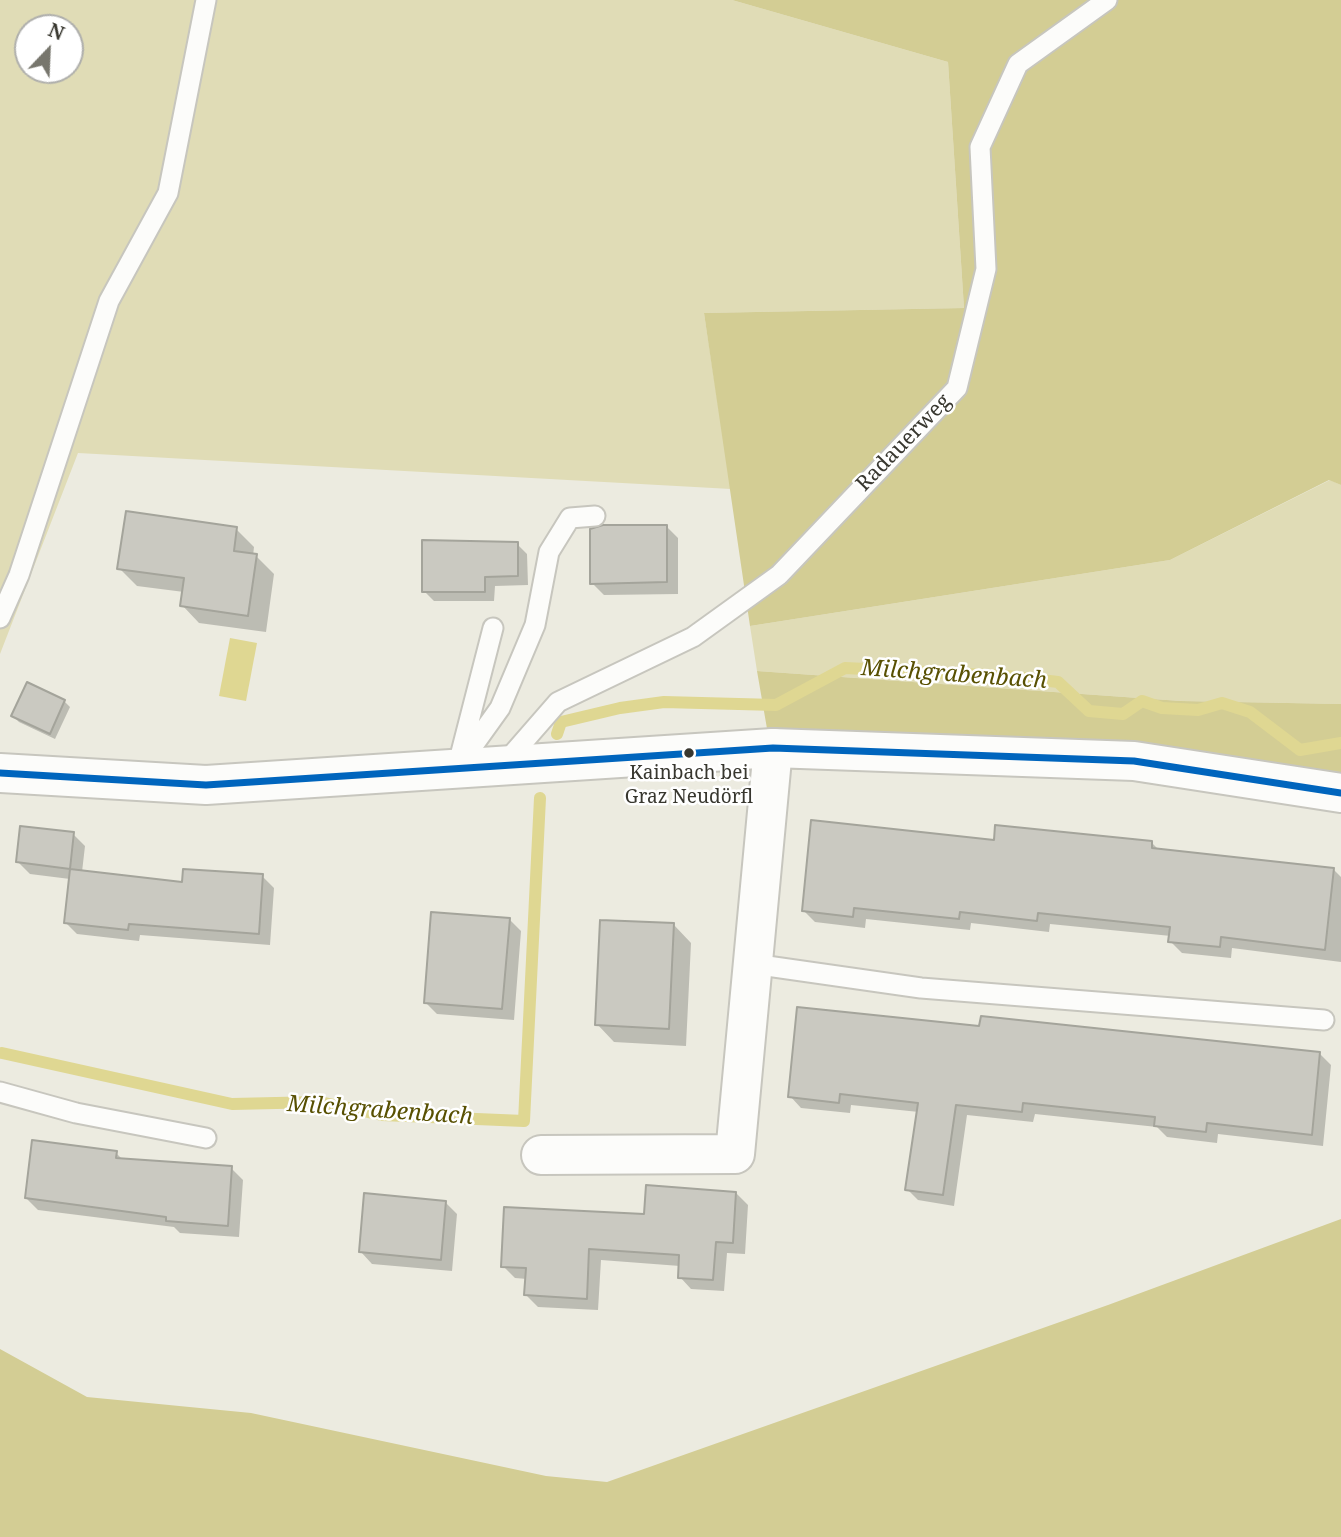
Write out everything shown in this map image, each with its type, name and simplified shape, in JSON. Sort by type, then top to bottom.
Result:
[{"type":"main road","points":[[541,1155],[735,1154],[773,748]]},
{"type":"main road","points":[[0,773],[206,785],[773,748],[1134,761],[1341,793]]},
{"type":"lane","points":[[0,618],[19,575],[109,301],[168,193],[206,0]]},
{"type":"lane","name":"Radauerweg","points":[[503,765],[558,702],[693,637],[779,575],[957,388],[986,269],[980,147],[1018,64],[1107,0]]},
{"type":"lane","points":[[457,768],[500,708],[535,625],[549,552],[570,518],[596,516]]},
{"type":"lane","points":[[457,768],[493,628]]},
{"type":"lane","points":[[753,964],[921,988],[1324,1020]]},
{"type":"lane","points":[[0,1092],[76,1113],[206,1138]]},
{"type":"shaded area","points":[[0,0],[732,0],[948,62],[964,308],[704,313],[731,489],[78,453],[0,654]]},
{"type":"shaded area","points":[[732,0],[1341,0],[1341,485],[1329,480],[1170,560],[750,626],[704,313],[964,308],[948,62]]},
{"type":"shaded area","points":[[1330,480],[1341,485],[1341,704],[1181,701],[757,671],[750,626],[1170,560]]},
{"type":"shaded area","points":[[230,638],[257,643],[246,701],[219,696]]},
{"type":"shaded area","points":[[757,671],[1181,701],[1341,704],[1341,813],[1090,775],[774,769]]},
{"type":"shaded area","points":[[1341,1219],[1341,1537],[0,1537],[0,1349],[87,1397],[251,1413],[546,1476],[607,1482],[1108,1305]]},
{"type":"building","points":[[126,511],[237,527],[234,551],[257,554],[248,616],[180,606],[184,578],[117,569]]},
{"type":"building","points":[[603,525],[667,525],[667,582],[590,584],[590,529]]},
{"type":"building","points":[[422,540],[518,542],[518,576],[485,577],[485,592],[422,592]]},
{"type":"building","points":[[27,682],[65,700],[50,734],[11,716]]},
{"type":"building","points":[[811,820],[994,840],[995,825],[1152,841],[1152,848],[1334,868],[1325,950],[1221,937],[1220,947],[1168,942],[1170,927],[1038,913],[1037,921],[960,912],[959,919],[854,908],[853,917],[802,911]]},
{"type":"building","points":[[20,826],[74,832],[70,869],[16,862]]},
{"type":"building","points":[[70,869],[182,882],[183,869],[263,874],[259,934],[129,924],[128,930],[64,923]]},
{"type":"building","points":[[431,912],[510,918],[502,1009],[424,1003]]},
{"type":"building","points":[[600,920],[674,923],[669,1029],[595,1025]]},
{"type":"building","points":[[797,1007],[979,1026],[981,1016],[1320,1052],[1312,1135],[1207,1123],[1206,1132],[1154,1126],[1155,1117],[1023,1103],[1022,1112],[956,1105],[943,1195],[905,1190],[918,1103],[840,1094],[839,1103],[788,1097]]},
{"type":"building","points":[[32,1140],[117,1151],[116,1158],[232,1166],[228,1226],[166,1221],[166,1217],[25,1198]]},
{"type":"building","points":[[646,1185],[736,1192],[733,1243],[716,1242],[713,1280],[678,1278],[679,1255],[589,1249],[587,1299],[524,1295],[526,1268],[501,1267],[504,1207],[644,1214]]},
{"type":"building","points":[[364,1193],[446,1201],[441,1260],[359,1252]]},
{"type":"waterway","name":"Milchgrabenbach","points":[[557,734],[561,722],[620,708],[664,702],[776,705],[845,668],[1007,676],[1058,682],[1089,711],[1123,714],[1142,701],[1162,708],[1198,710],[1222,703],[1250,712],[1300,750],[1341,743]]},
{"type":"waterway","name":"Milchgrabenbach","points":[[2,1053],[232,1104],[320,1102],[382,1115],[524,1121],[540,798]]},
{"type":"transit line","points":[[0,773],[206,785],[773,748],[1134,761],[1341,793]]},
{"type":"place","name":"Kainbach bei Graz Neudörfl","points":[[689,753]]}]
